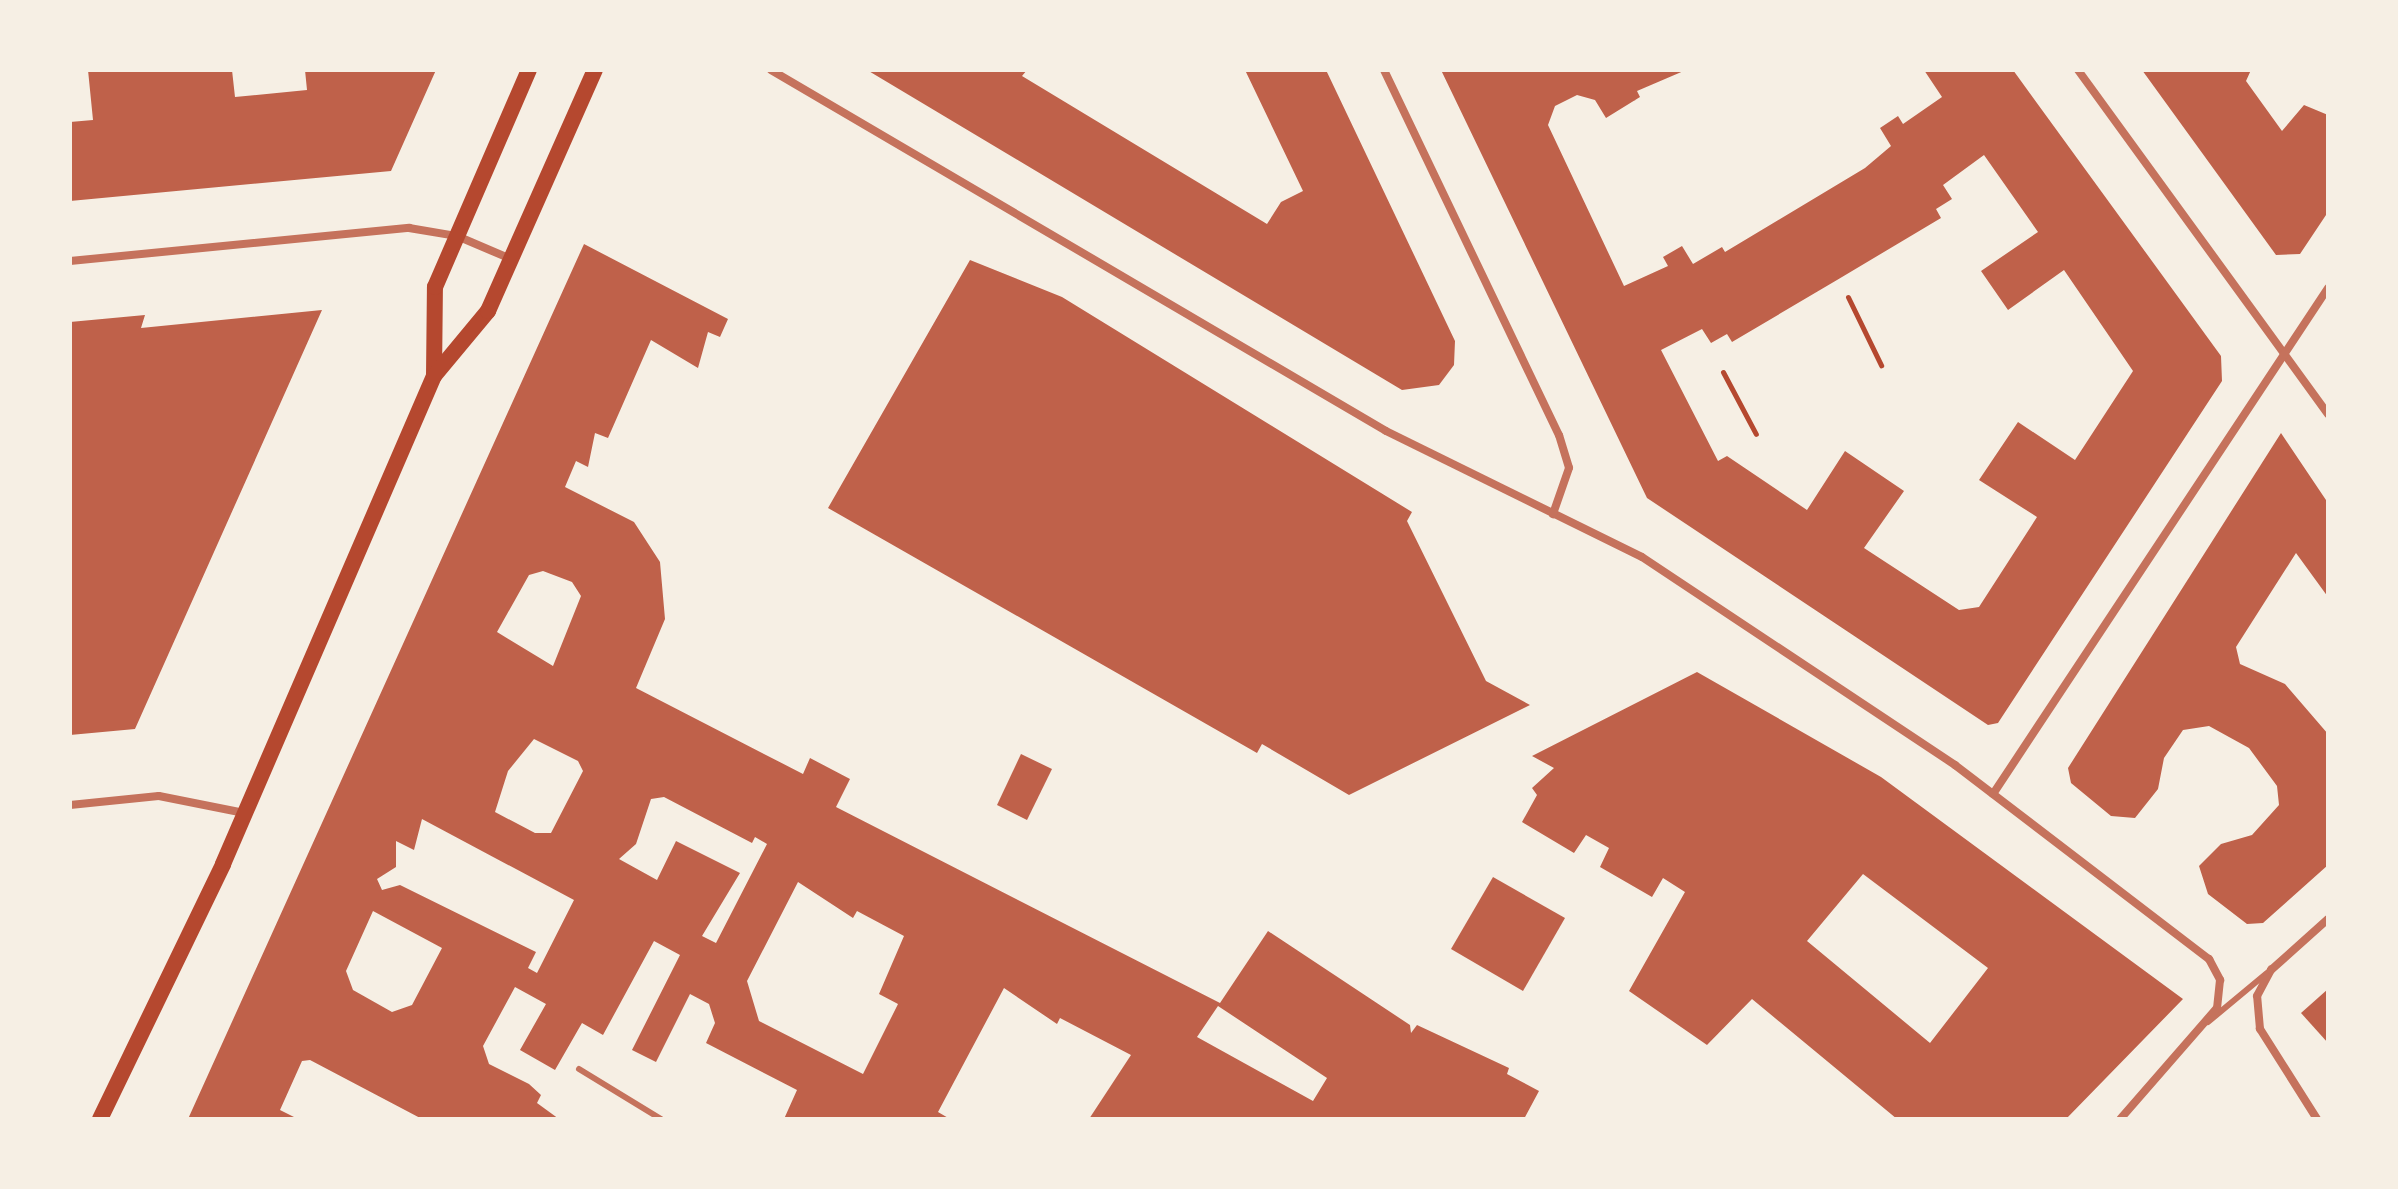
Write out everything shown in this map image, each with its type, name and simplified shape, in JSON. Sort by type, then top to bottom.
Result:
[{"type":"main road","points":[[434,376],[435,287],[529,70]]},
{"type":"main road","points":[[100,1119],[244,813],[434,376],[488,311],[595,70]]},
{"type":"street","points":[[771,70],[1360,416],[1642,557],[1993,794],[2209,959],[2221,990],[2208,1022],[2120,1119]]},
{"type":"street","points":[[1384,70],[1559,435],[1569,468],[1553,514]]},
{"type":"street","points":[[2078,70],[2328,414]]},
{"type":"street","points":[[70,261],[409,228],[457,236],[511,259]]},
{"type":"street","points":[[1993,794],[2328,288]]},
{"type":"street","points":[[70,805],[159,796],[244,813]]},
{"type":"street","points":[[2317,1119],[2260,1029],[2257,996],[2271,970],[2328,919]]},
{"type":"lane","points":[[2208,1022],[2271,970]]},
{"type":"lane","points":[[579,1069],[661,1119]]},
{"type":"path","points":[[1848,297],[1881,365]]},
{"type":"path","points":[[1723,372],[1756,434]]},
{"type":"building","points":[[88,70],[232,70],[235,97],[307,90],[305,70],[436,70],[391,171],[70,201],[70,122],[93,120]]},
{"type":"building","points":[[867,70],[1027,70],[1022,76],[1267,224],[1281,202],[1303,191],[1245,70],[1326,70],[1455,341],[1454,365],[1439,385],[1402,390]]},
{"type":"building","points":[[1441,70],[1686,70],[1637,91],[1640,97],[1606,118],[1595,100],[1577,95],[1555,106],[1548,125],[1624,286],[1668,266],[1663,257],[1682,246],[1693,264],[1722,247],[1725,252],[1865,168],[1891,146],[1880,128],[1898,116],[1903,124],[1942,97],[1924,70],[2013,70],[2221,356],[2222,381],[1998,723],[1988,725],[1647,498]],"holes":[[[1984,155],[2038,232],[1981,271],[2008,310],[2064,270],[2133,371],[2075,460],[2018,422],[1979,480],[2037,517],[1979,607],[1959,610],[1864,548],[1904,491],[1845,451],[1807,510],[1727,456],[1718,461],[1661,350],[1702,329],[1711,343],[1727,334],[1732,342],[1941,218],[1936,209],[1952,199],[1943,185]]]},
{"type":"building","points":[[2142,70],[2251,70],[2246,81],[2282,131],[2304,105],[2328,115],[2328,212],[2300,254],[2276,255]]},
{"type":"building","points":[[584,244],[728,319],[720,337],[708,332],[698,368],[651,340],[608,438],[595,433],[588,467],[576,461],[565,487],[634,522],[660,562],[665,619],[636,688],[803,774],[810,758],[850,779],[836,807],[1220,1003],[1268,931],[1410,1025],[1411,1033],[1417,1025],[1509,1068],[1507,1074],[1539,1091],[1524,1119],[1089,1119],[1131,1055],[1060,1018],[1057,1024],[1004,988],[938,1112],[950,1119],[784,1119],[797,1090],[706,1043],[715,1023],[709,1004],[690,994],[656,1062],[632,1050],[680,955],[654,941],[603,1035],[582,1023],[555,1070],[520,1050],[546,1004],[515,987],[483,1046],[489,1064],[529,1084],[541,1095],[537,1103],[559,1119],[422,1119],[310,1060],[302,1061],[280,1110],[298,1119],[188,1119]],"holes":[[[543,571],[572,582],[581,596],[553,666],[497,632],[529,575]],[[534,739],[578,761],[583,771],[551,833],[535,833],[495,812],[508,771]],[[664,797],[752,843],[755,837],[767,844],[716,943],[702,936],[740,873],[676,841],[657,880],[619,859],[636,844],[651,799]],[[422,819],[574,900],[537,973],[528,968],[536,952],[400,885],[382,890],[377,879],[396,867],[396,841],[414,850]],[[798,882],[853,918],[857,911],[904,936],[879,994],[898,1004],[863,1074],[759,1021],[747,981]],[[373,911],[442,948],[412,1005],[392,1012],[353,990],[346,971]],[[1218,1006],[1327,1078],[1313,1101],[1197,1037]]]},
{"type":"building","points":[[970,260],[1062,297],[1412,512],[1407,521],[1486,681],[1530,705],[1349,795],[1262,744],[1257,753],[828,508]]},
{"type":"building","points":[[322,310],[135,729],[70,735],[70,322],[145,315],[141,328]]},
{"type":"building","points":[[2281,433],[2328,503],[2328,597],[2296,553],[2236,647],[2240,664],[2285,684],[2328,734],[2328,865],[2263,923],[2247,924],[2208,894],[2199,866],[2221,844],[2252,835],[2279,805],[2277,786],[2249,748],[2209,726],[2183,730],[2164,758],[2158,789],[2135,818],[2111,816],[2071,783],[2068,768]]},
{"type":"building","points":[[1697,672],[1881,777],[2183,999],[2066,1119],[1897,1119],[1752,999],[1707,1045],[1629,991],[1685,892],[1663,878],[1652,897],[1600,867],[1609,848],[1586,835],[1574,853],[1522,822],[1537,795],[1532,788],[1554,768],[1532,756]],"holes":[[[1863,874],[1988,968],[1930,1043],[1807,941]]]},
{"type":"building","points":[[1021,754],[1052,769],[1027,820],[997,805]]},
{"type":"building","points":[[1493,877],[1565,918],[1523,991],[1451,949]]},
{"type":"building","points":[[2328,989],[2328,1043],[2301,1013]]}]
